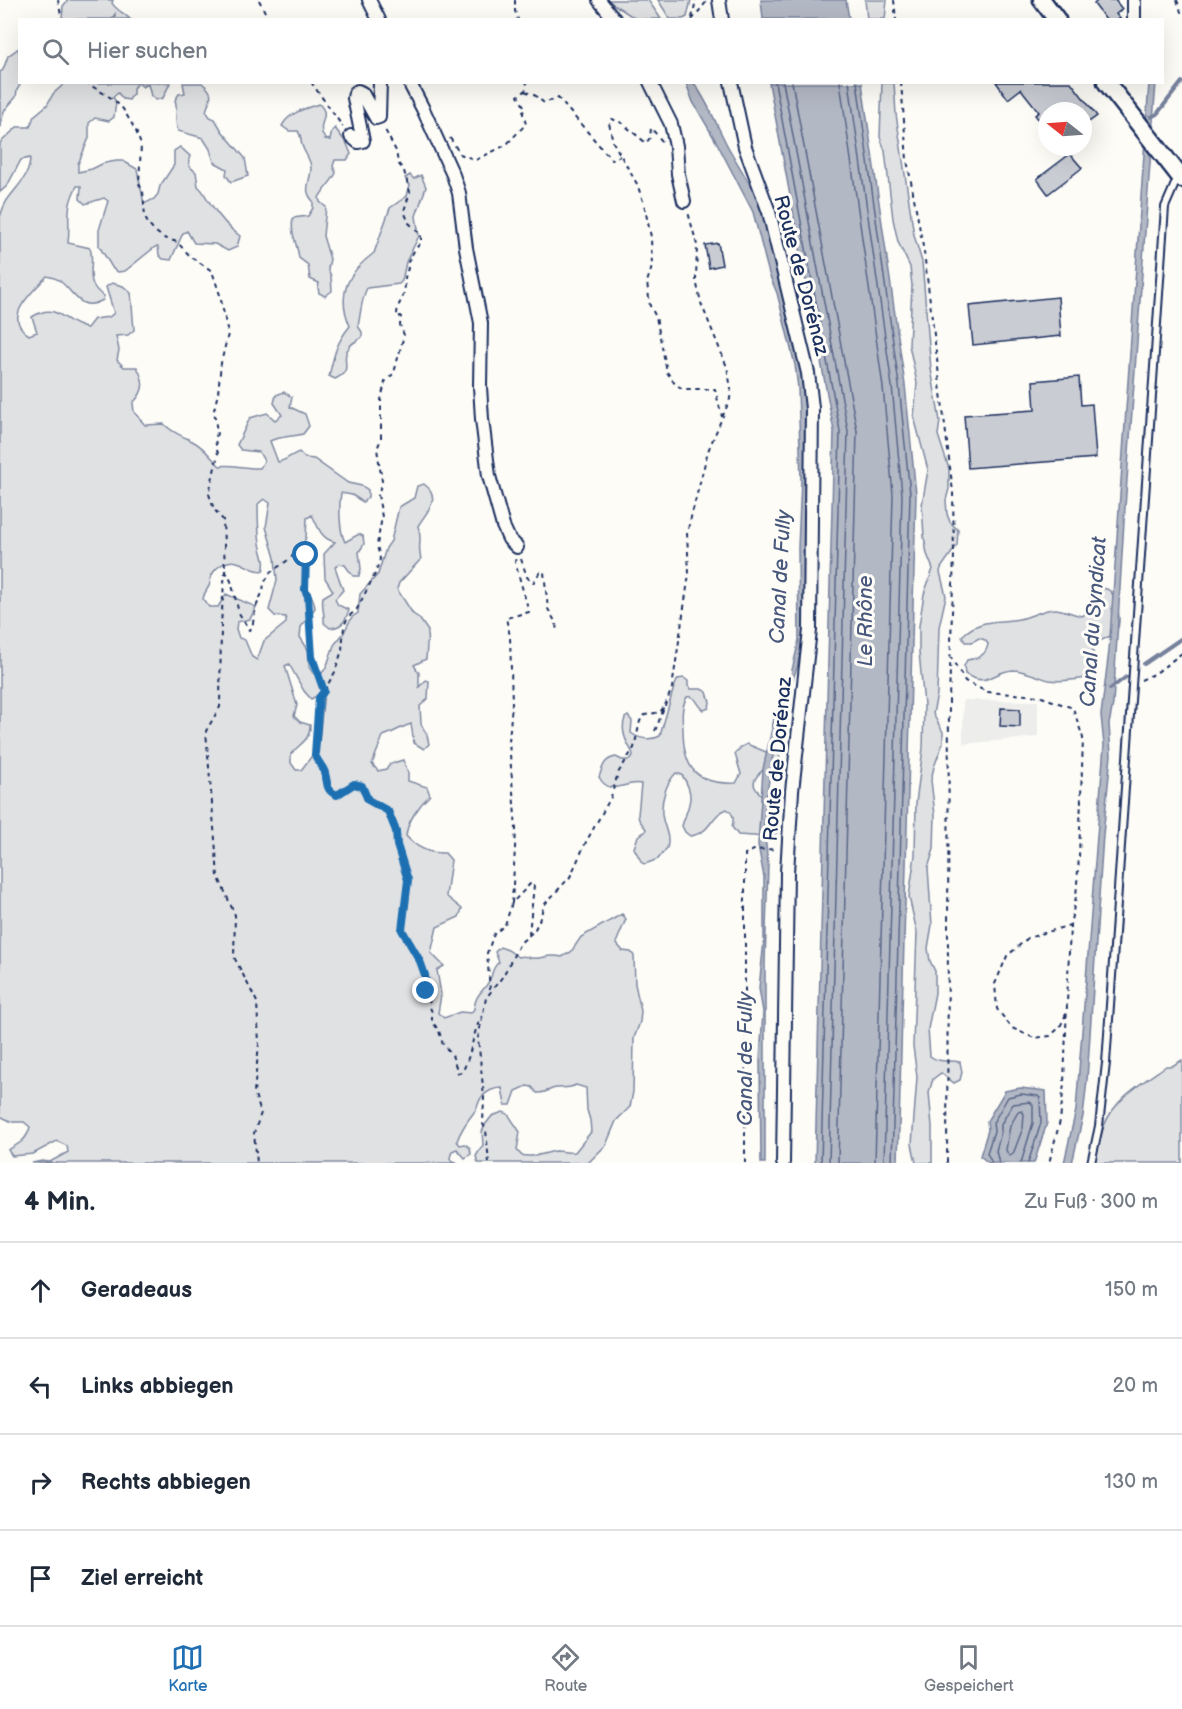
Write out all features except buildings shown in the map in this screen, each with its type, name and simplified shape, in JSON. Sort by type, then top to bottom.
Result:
[{"type":"main road","points":[[1042,0],[1056,18]]},
{"type":"main road","points":[[1111,84],[1128,110],[1178,172]]},
{"type":"street","points":[[368,0],[372,18]]},
{"type":"street","points":[[368,0],[378,18]]},
{"type":"street","points":[[599,0],[613,18]]},
{"type":"street","points":[[720,0],[722,18]]},
{"type":"street","points":[[1134,0],[1134,18]]},
{"type":"street","points":[[351,136],[358,142],[363,141],[354,98],[355,93],[358,91],[362,93],[376,118],[379,117],[380,84]]},
{"type":"street","points":[[410,84],[453,175],[459,193],[466,248],[481,323],[479,354],[481,408],[489,476],[503,526],[509,539],[517,547]]},
{"type":"street","points":[[651,84],[671,124],[684,201]]},
{"type":"street","name":"Route de Dorénaz","points":[[731,84],[745,147],[774,231],[811,390],[810,630],[792,791],[788,849],[783,1163]]},
{"type":"lane","points":[[1091,1163],[1104,1090],[1165,207],[1178,172]]},
{"type":"path","points":[[58,0],[62,18]]},
{"type":"path","points":[[259,0],[267,18]]},
{"type":"path","points":[[515,0],[514,11],[517,18]]},
{"type":"path","points":[[692,18],[696,0]]},
{"type":"path","points":[[694,18],[707,0]]},
{"type":"path","points":[[894,0],[896,18]]},
{"type":"path","points":[[1177,0],[1182,15]]},
{"type":"path","points":[[88,84],[113,99],[136,131],[141,145],[139,184],[143,191],[145,217],[148,224],[153,231],[164,238],[177,242],[190,256],[212,272],[220,295],[228,334],[220,363],[218,393],[213,410],[218,454],[209,494],[214,509],[223,520],[225,570],[221,624],[220,707],[206,731],[218,876],[235,915],[234,957],[257,1002],[259,1044],[254,1092],[261,1113],[254,1133],[257,1163]]},
{"type":"path","points":[[313,84],[351,136]]},
{"type":"path","points":[[448,137],[460,154],[476,160],[506,145],[526,124],[523,114],[524,106],[518,96],[525,91],[527,84]]},
{"type":"path","points":[[901,84],[907,160],[924,252],[953,492],[947,1163]]},
{"type":"path","points":[[525,91],[544,103],[558,98],[612,160],[620,156]]},
{"type":"path","points":[[379,117],[396,151],[398,163],[404,171],[410,192],[404,211],[409,223],[421,235],[421,243],[407,264],[404,294],[397,304],[397,316],[401,316],[400,325],[404,335],[394,373],[385,382],[381,400],[381,439],[377,449],[382,481],[378,495],[382,517],[377,544],[380,559],[357,609],[348,617],[344,626],[342,650],[335,672],[319,698],[315,754],[317,762],[325,773],[328,789],[333,793],[337,795],[354,784],[362,786],[368,800],[388,811],[396,831],[397,845],[408,880],[402,930],[416,953],[425,975],[432,1021],[439,1031],[443,1045],[452,1055],[458,1073],[462,1072],[466,1065],[476,1025],[482,1016]]},
{"type":"path","points":[[677,159],[651,128],[650,138],[646,143],[622,123],[612,119],[609,123],[620,156],[637,184],[644,204],[651,237],[652,267],[647,282],[650,306],[656,317],[667,372],[675,384],[683,389],[715,389],[722,417]]},
{"type":"path","points":[[655,731],[672,688],[686,595],[689,560],[687,533],[709,445],[730,399],[731,388],[727,367],[701,303],[696,280],[697,245],[684,201]]},
{"type":"path","points":[[225,570],[231,581],[239,613],[249,630],[252,628],[264,583],[271,572],[291,558],[301,547],[306,555],[305,590],[308,596],[312,657],[324,691]]},
{"type":"path","points":[[517,547],[529,581],[533,583],[540,572],[544,572],[548,609],[556,622],[557,633]]},
{"type":"path","points":[[490,991],[487,953],[494,934],[505,925],[512,903],[516,829],[509,742],[512,703],[510,645],[506,618],[529,612],[515,562],[517,547]]},
{"type":"path","points":[[1132,682],[1150,676],[1182,653]]},
{"type":"path","points":[[950,656],[965,681],[987,692],[1039,696],[1073,708],[1083,738],[1079,857],[1076,897],[1070,926],[1064,1083],[1060,1121],[1049,1163]]},
{"type":"path","points":[[489,1163],[486,1130],[483,1125],[484,1098],[478,1038],[486,998],[503,976],[514,952],[534,931],[544,905],[570,877],[611,797],[618,773],[634,748],[640,721],[645,715],[660,712],[666,705]]},
{"type":"path","points":[[745,1163],[745,854],[754,850],[788,849]]},
{"type":"path","points":[[512,903],[531,883],[534,885],[529,934]]},
{"type":"path","points":[[1067,1011],[1060,1027],[1050,1036],[1034,1038],[1012,1028],[997,1009],[994,984],[1006,956],[1028,938],[1070,926]]},
{"type":"shaded area","points":[[68,0],[113,0],[112,3],[118,10],[129,18],[115,18],[115,14],[113,18],[62,18],[63,6]]},
{"type":"shaded area","points":[[607,0],[648,0],[660,18],[634,18]]},
{"type":"shaded area","points":[[658,0],[691,0],[687,17],[669,18]]},
{"type":"shaded area","points":[[865,0],[887,0],[885,18],[867,18]]},
{"type":"shaded area","points":[[18,49],[18,84],[20,84],[16,97],[4,111],[0,128],[0,72],[8,56]]},
{"type":"shaded area","points":[[64,84],[137,84],[129,100],[123,99],[118,93],[113,97],[116,102],[114,117],[109,121],[95,118],[89,123],[89,138],[78,164],[78,172],[104,163],[123,161],[137,169],[144,204],[158,194],[160,186],[174,165],[174,151],[180,147],[190,156],[190,167],[196,172],[198,186],[223,221],[240,236],[237,247],[228,251],[215,244],[194,243],[187,231],[183,233],[171,260],[163,259],[159,255],[158,247],[155,247],[125,271],[118,272],[113,269],[99,246],[99,230],[108,201],[104,198],[85,204],[80,199],[81,186],[77,186],[69,208],[68,243],[90,248],[91,280],[97,291],[104,296],[103,300],[89,304],[83,303],[59,280],[47,276],[27,297],[18,313],[21,328],[29,335],[37,332],[32,317],[48,311],[55,312],[72,323],[87,328],[94,319],[109,317],[114,313],[106,287],[112,283],[123,286],[131,293],[134,330],[128,335],[116,336],[119,350],[117,360],[124,367],[137,367],[140,372],[142,390],[133,403],[134,412],[145,425],[164,424],[175,433],[198,444],[220,466],[260,468],[264,461],[259,452],[241,450],[237,445],[250,418],[267,413],[275,420],[282,415],[274,403],[276,395],[284,392],[292,397],[290,407],[305,414],[309,426],[303,434],[270,441],[278,462],[299,452],[305,458],[314,459],[348,483],[368,490],[368,497],[363,502],[352,495],[341,493],[340,518],[345,542],[359,534],[363,536],[364,544],[359,552],[361,569],[359,576],[353,576],[345,565],[339,564],[335,567],[343,590],[335,599],[338,605],[349,610],[342,623],[330,628],[324,623],[322,603],[323,597],[333,591],[325,578],[324,554],[335,542],[323,535],[312,515],[307,518],[303,545],[308,550],[305,581],[315,608],[301,627],[300,637],[309,651],[309,667],[313,673],[320,675],[326,668],[334,645],[352,617],[358,613],[360,594],[378,574],[386,548],[391,541],[399,507],[414,498],[417,486],[424,484],[430,489],[433,500],[418,526],[421,559],[399,583],[397,589],[413,614],[419,618],[428,631],[426,659],[414,665],[419,673],[419,687],[426,680],[429,681],[428,699],[420,706],[421,724],[429,744],[424,749],[414,743],[411,724],[407,725],[383,736],[372,764],[378,771],[403,760],[408,772],[408,781],[427,787],[430,795],[414,814],[406,836],[428,851],[445,853],[451,860],[446,896],[462,909],[459,917],[437,927],[431,953],[444,966],[437,970],[441,995],[438,1013],[444,1018],[460,1012],[471,1013],[478,996],[499,962],[495,952],[500,947],[518,957],[562,957],[571,952],[581,937],[622,914],[626,919],[616,943],[623,951],[631,952],[634,956],[635,984],[641,1011],[634,1038],[633,1092],[630,1107],[616,1121],[606,1145],[588,1163],[478,1163],[476,1156],[483,1145],[482,1132],[485,1125],[492,1116],[503,1112],[508,1114],[520,1132],[517,1150],[521,1155],[534,1156],[556,1151],[575,1152],[591,1132],[586,1088],[576,1085],[540,1093],[527,1086],[516,1091],[511,1105],[505,1105],[502,1088],[488,1092],[464,1125],[457,1141],[460,1145],[465,1144],[470,1148],[471,1154],[465,1158],[457,1149],[452,1151],[450,1158],[452,1162],[457,1163],[32,1163],[50,1162],[68,1152],[67,1146],[57,1141],[33,1154],[12,1156],[8,1150],[25,1138],[30,1127],[24,1122],[12,1122],[0,1116],[0,217],[7,201],[28,170],[30,158],[21,160],[7,186],[0,192],[0,143],[17,127],[30,127],[34,116],[47,105],[53,94]],"holes":[[[264,499],[270,503],[266,527],[275,558],[277,580],[269,610],[275,616],[286,617],[286,623],[264,641],[257,660],[252,657],[245,640],[239,638],[236,629],[237,622],[250,619],[256,607],[226,594],[218,607],[209,607],[203,599],[212,575],[224,563],[234,561],[254,570],[263,571],[258,504]],[[289,664],[311,699],[324,692],[318,748],[301,770],[296,770],[291,763],[291,754],[307,738],[310,725],[300,722],[294,716],[297,705],[285,666]]]},
{"type":"shaded area","points":[[148,84],[170,84],[163,98],[156,100],[151,96]]},
{"type":"shaded area","points":[[183,84],[203,84],[209,90],[210,98],[206,111],[210,117],[215,119],[245,158],[248,176],[231,182],[226,175],[227,169],[214,162],[203,138],[178,131],[175,100],[179,94],[185,93]]},
{"type":"shaded area","points":[[882,84],[894,84],[896,114],[914,235],[922,262],[931,369],[940,421],[938,435],[949,469],[947,514],[950,522],[958,530],[957,545],[940,572],[946,596],[939,627],[937,694],[933,714],[943,732],[943,743],[931,780],[935,815],[934,849],[928,868],[932,925],[928,948],[930,961],[935,971],[935,993],[928,1029],[930,1056],[941,1061],[960,1062],[962,1072],[960,1080],[954,1083],[941,1073],[933,1079],[929,1092],[932,1163],[916,1163],[912,1144],[917,1077],[913,1046],[917,932],[909,897],[915,855],[916,803],[923,748],[924,705],[919,626],[924,594],[933,569],[924,537],[922,505],[928,470],[914,417],[917,383],[909,345],[912,286],[910,267],[898,242],[885,151],[880,137]]},
{"type":"shaded area","points":[[319,104],[324,113],[321,129],[325,139],[330,140],[335,128],[347,144],[351,154],[347,160],[335,160],[333,166],[336,173],[319,198],[326,207],[323,236],[330,259],[328,269],[332,291],[325,296],[319,293],[319,283],[310,279],[308,265],[299,258],[292,229],[293,218],[308,216],[313,208],[313,201],[308,193],[311,165],[298,131],[289,131],[282,126],[293,114]]},
{"type":"shaded area","points":[[410,175],[414,179],[421,175],[426,187],[416,216],[419,236],[406,262],[402,281],[399,284],[367,288],[358,326],[362,337],[350,346],[346,356],[345,372],[335,379],[329,376],[334,355],[350,326],[344,304],[347,285],[357,268],[374,253],[390,208],[407,196],[410,185],[405,178]]},
{"type":"shaded area","points":[[1097,587],[1111,592],[1117,605],[1119,621],[1115,633],[1093,646],[1093,666],[1086,678],[1053,681],[1013,670],[979,680],[965,674],[964,666],[967,660],[981,656],[988,644],[979,638],[972,642],[965,642],[962,636],[975,626],[1019,619],[1050,609],[1082,616],[1087,613],[1091,594]]},
{"type":"shaded area","points":[[684,678],[691,689],[701,689],[707,692],[710,702],[709,708],[704,710],[695,699],[687,697],[684,705],[682,716],[684,743],[689,764],[694,771],[711,781],[736,783],[741,774],[735,754],[741,747],[747,744],[766,752],[778,750],[780,758],[760,772],[754,784],[768,801],[779,827],[777,833],[769,837],[738,835],[732,827],[732,815],[727,809],[721,812],[703,831],[690,836],[682,826],[689,806],[689,789],[682,775],[676,773],[667,787],[662,803],[662,814],[668,839],[667,848],[658,859],[645,864],[642,863],[634,848],[638,836],[646,829],[638,815],[641,784],[613,787],[603,783],[599,777],[604,764],[609,759],[616,757],[629,760],[633,757],[624,731],[625,718],[628,716],[632,721],[631,733],[634,735],[649,739],[660,736],[674,687],[678,679]]},
{"type":"shaded area","points":[[963,700],[1038,701],[1038,737],[963,744]]},
{"type":"shaded area","points":[[1182,1060],[1182,1163],[1094,1163],[1104,1126],[1115,1107],[1148,1078],[1166,1066],[1172,1066]]},
{"type":"water","points":[[761,0],[846,0],[849,18],[763,18]]},
{"type":"water","name":"Canal de Fully","points":[[686,84],[695,84],[704,98],[765,216],[807,392],[805,629],[797,668],[777,730],[764,826],[768,865],[765,964],[765,1163],[761,1163],[760,1059],[763,1012],[759,988],[764,941],[764,877],[758,845],[763,769],[774,719],[790,679],[799,640],[798,548],[801,480],[798,388],[795,365],[777,293],[769,274],[753,212],[693,102]]},
{"type":"water","name":"Le Rhône","points":[[769,84],[862,84],[905,385],[916,494],[898,1163],[815,1163],[834,431]]},
{"type":"water","name":"Canal du Syndicat","points":[[1149,84],[1156,84],[1113,704],[1109,724],[1111,755],[1103,835],[1087,1080],[1083,1116],[1072,1163],[1064,1163],[1076,1110],[1104,745],[1101,715],[1109,651]]},
{"type":"water","points":[[1020,1088],[1046,1091],[1047,1123],[1034,1163],[989,1163],[980,1156],[988,1130],[987,1121],[1005,1091]]},
{"type":"waterway","points":[[1151,117],[1157,114],[1182,82]]},
{"type":"waterway","points":[[1144,664],[1182,638]]},
{"type":"waterway","points":[[1110,689],[1126,677]]},
{"type":"route","points":[[306,555],[305,590],[308,596],[312,657],[324,691],[319,698],[317,717],[315,754],[317,762],[325,773],[328,789],[333,793],[337,795],[354,784],[362,786],[368,800],[388,811],[396,831],[397,845],[408,880],[402,930],[420,961],[425,975],[426,991]]}]
